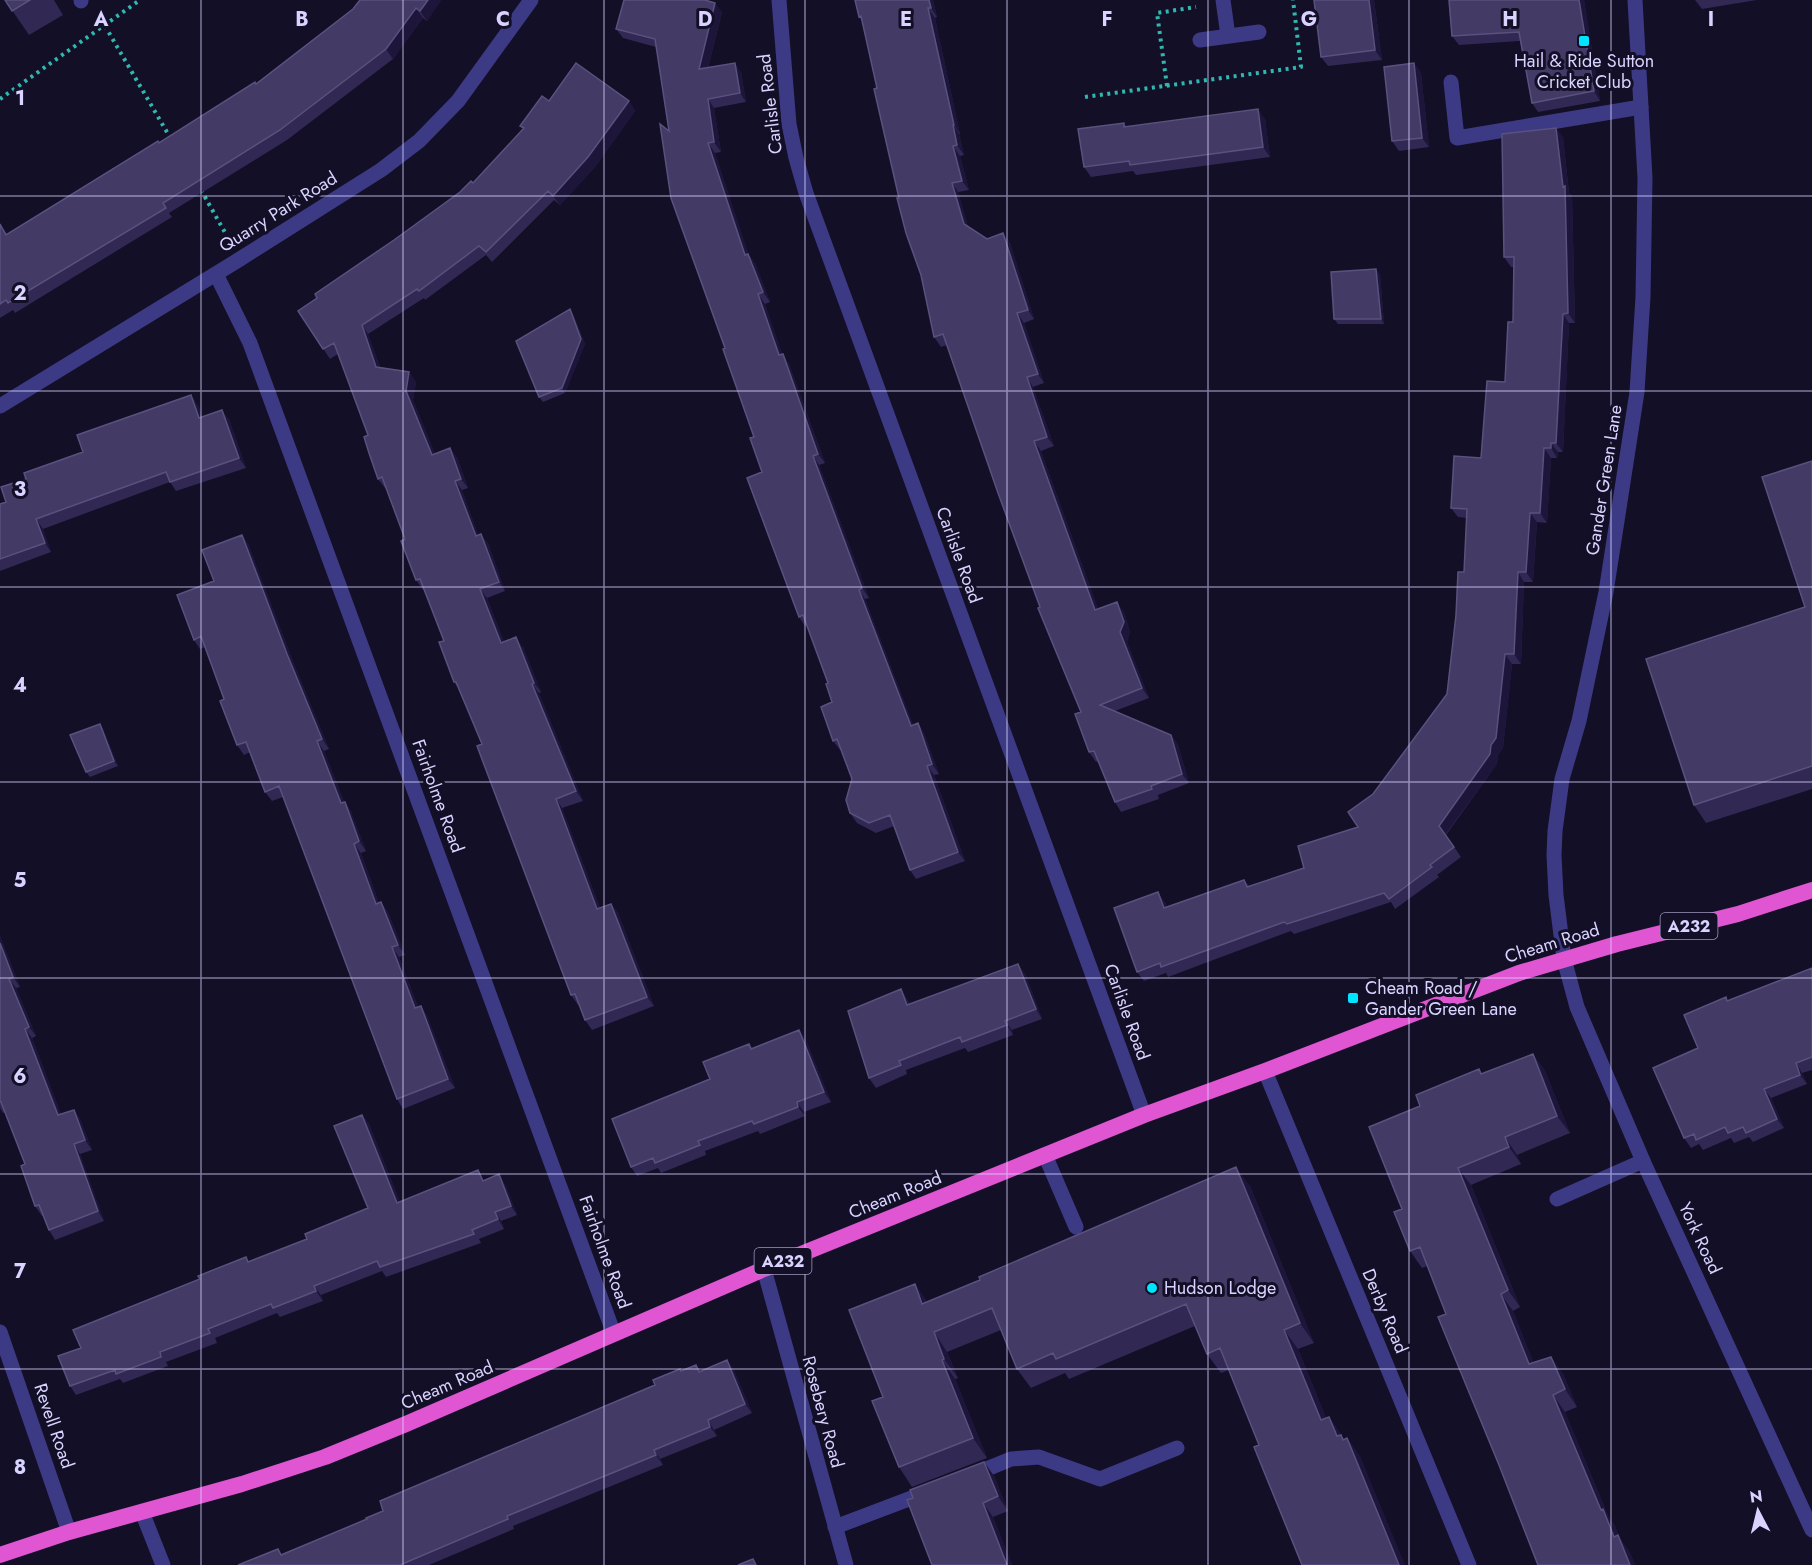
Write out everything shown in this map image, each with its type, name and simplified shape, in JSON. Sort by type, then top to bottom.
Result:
[{"type":"highway","name":"Cheam Road","points":[[0,1555],[69,1532],[243,1484],[325,1457],[764,1269],[1144,1115],[1518,973],[1738,914],[1812,890]]},
{"type":"street","name":"Quarry Park Road","points":[[0,406],[381,170],[419,141],[458,101],[531,0]]},
{"type":"street","name":"Carlisle Road","points":[[778,0],[789,124],[806,193],[1144,1115]]},
{"type":"street","points":[[1223,0],[1228,36]]},
{"type":"street","name":"Gander Green Lane","points":[[1564,959],[1556,896],[1555,831],[1563,779],[1579,721],[1606,592],[1637,392],[1643,285],[1645,178],[1635,0]]},
{"type":"street","points":[[1200,40],[1259,32]]},
{"type":"street","points":[[1451,82],[1457,138],[1641,107]]},
{"type":"street","name":"Fairholme Road","points":[[216,274],[250,343],[614,1334]]},
{"type":"street","name":"York Road","points":[[1564,959],[1577,1007],[1643,1161],[1812,1530]]},
{"type":"street","name":"Derby Road","points":[[1264,1071],[1469,1565]]},
{"type":"street","points":[[1046,1155],[1076,1227]]},
{"type":"street","points":[[1557,1199],[1643,1161]]},
{"type":"street","name":"Rosebery Road","points":[[764,1269],[846,1565]]},
{"type":"street","name":"Revell Road","points":[[0,1332],[69,1532]]},
{"type":"street","points":[[835,1527],[1011,1459],[1039,1457],[1100,1479],[1177,1448]]},
{"type":"street","points":[[142,1512],[163,1565]]},
{"type":"path","points":[[0,99],[140,0]]},
{"type":"path","points":[[1085,97],[1301,67],[1293,0]]},
{"type":"path","points":[[1157,13],[1167,86]]},
{"type":"path","points":[[105,26],[175,146]]},
{"type":"path","points":[[198,186],[240,259]]},
{"type":"building","points":[[5,0],[30,0],[12,11]]},
{"type":"building","points":[[360,0],[428,0],[420,11],[416,8],[386,49],[280,130],[163,203],[166,208],[8,303],[6,300],[0,304],[0,224],[6,235],[255,82],[256,84],[353,9]]},
{"type":"building","points":[[624,0],[705,0],[715,3],[699,69],[735,63],[740,93],[708,99],[714,142],[708,143],[745,255],[748,254],[763,292],[758,294],[779,355],[783,354],[818,454],[813,456],[862,588],[859,590],[911,726],[918,723],[932,764],[927,766],[958,852],[910,870],[890,815],[869,823],[850,813],[846,800],[852,779],[837,739],[833,741],[821,707],[832,702],[826,684],[828,683],[803,615],[799,617],[747,478],[762,472],[750,438],[754,437],[723,349],[725,348],[671,198],[660,124],[669,131],[655,39],[616,29]]},
{"type":"building","points":[[855,0],[929,0],[931,8],[928,8],[954,125],[957,145],[953,146],[962,181],[952,183],[964,224],[987,239],[1003,233],[1028,310],[1017,313],[1038,374],[1027,377],[1047,437],[1034,441],[1095,610],[1117,602],[1124,622],[1120,632],[1142,688],[1100,705],[1171,735],[1182,774],[1151,786],[1152,789],[1115,802],[1094,751],[1089,752],[1075,714],[1081,712],[1038,608],[1040,607],[943,334],[934,337],[921,275],[906,233],[897,198],[899,198],[874,89],[877,88],[861,16],[859,17]]},
{"type":"building","points":[[1314,0],[1369,0],[1375,50],[1321,57]]},
{"type":"building","points":[[1449,0],[1579,0],[1594,91],[1532,103],[1519,32],[1452,36]]},
{"type":"building","points":[[576,63],[629,101],[588,157],[553,196],[548,191],[486,252],[479,246],[419,291],[417,289],[362,325],[376,367],[409,372],[406,391],[432,455],[450,448],[461,479],[455,481],[476,536],[481,534],[499,582],[480,589],[501,643],[516,637],[534,683],[532,684],[576,791],[556,799],[597,909],[611,904],[647,997],[585,1020],[575,994],[571,995],[477,746],[482,744],[456,682],[454,682],[439,642],[444,641],[420,579],[416,580],[401,541],[405,539],[382,477],[378,479],[364,437],[368,435],[334,343],[323,349],[298,311],[317,298],[315,294],[394,240],[460,192],[471,181],[473,183],[524,128],[520,126],[542,96],[549,101]]},
{"type":"building","points":[[1414,63],[1422,138],[1392,141],[1384,67]]},
{"type":"building","points":[[1258,109],[1263,147],[1130,165],[1129,161],[1084,167],[1078,129],[1124,123],[1124,127]]},
{"type":"building","points":[[1556,128],[1563,187],[1565,186],[1568,313],[1563,314],[1556,443],[1551,443],[1551,448],[1544,448],[1540,513],[1530,513],[1526,572],[1518,572],[1514,654],[1505,654],[1496,738],[1491,745],[1490,754],[1439,826],[1454,847],[1430,865],[1432,867],[1389,899],[1384,893],[1287,924],[1284,922],[1161,967],[1160,963],[1137,972],[1114,908],[1158,892],[1164,908],[1244,880],[1247,887],[1304,868],[1298,846],[1358,827],[1348,812],[1373,794],[1447,694],[1456,615],[1458,572],[1464,572],[1467,509],[1451,508],[1454,456],[1481,458],[1487,381],[1505,382],[1508,322],[1513,322],[1514,257],[1504,257],[1502,134]]},
{"type":"building","points":[[1376,269],[1381,319],[1334,319],[1331,272]]},
{"type":"building","points":[[570,309],[581,339],[562,388],[539,397],[516,341]]},
{"type":"building","points":[[191,395],[199,418],[222,410],[239,458],[170,482],[166,472],[36,519],[45,543],[0,559],[0,504],[6,502],[1,487],[26,479],[24,473],[83,452],[77,435]]},
{"type":"building","points":[[1812,461],[1812,766],[1694,805],[1646,659],[1805,607],[1762,477]]},
{"type":"building","points":[[242,535],[322,739],[317,741],[341,803],[345,802],[359,841],[354,844],[376,904],[381,902],[398,945],[392,947],[415,1008],[421,1006],[448,1079],[397,1099],[279,786],[265,792],[246,742],[237,745],[220,701],[224,699],[201,636],[194,640],[177,595],[214,581],[202,550]]},
{"type":"building","points":[[100,724],[114,761],[86,772],[70,735]]},
{"type":"building","points":[[0,943],[13,977],[9,979],[29,1027],[25,1029],[58,1115],[74,1110],[85,1140],[74,1144],[98,1211],[49,1230],[39,1205],[35,1206],[21,1166],[25,1164],[0,1102]]},
{"type":"building","points":[[1018,964],[1036,1009],[1005,1021],[1007,1025],[962,1042],[960,1037],[899,1061],[901,1065],[869,1078],[848,1011],[901,989],[907,1005]]},
{"type":"building","points":[[1812,968],[1812,1057],[1796,1063],[1800,1075],[1764,1089],[1777,1119],[1746,1133],[1743,1127],[1728,1133],[1725,1127],[1696,1140],[1694,1134],[1684,1138],[1653,1068],[1698,1048],[1684,1015],[1726,997],[1727,1001]]},
{"type":"building","points":[[799,1030],[824,1092],[797,1102],[798,1107],[754,1124],[752,1121],[698,1141],[700,1145],[655,1163],[653,1158],[631,1167],[612,1119],[710,1079],[703,1062],[749,1044],[751,1049]]},
{"type":"building","points":[[1533,1054],[1557,1116],[1505,1137],[1509,1147],[1458,1168],[1508,1290],[1501,1294],[1529,1364],[1551,1357],[1565,1389],[1553,1395],[1601,1510],[1603,1509],[1614,1537],[1618,1535],[1630,1565],[1538,1565],[1438,1317],[1446,1314],[1420,1247],[1410,1251],[1394,1212],[1402,1209],[1369,1127],[1420,1106],[1416,1095],[1479,1069],[1481,1074]]},
{"type":"building","points":[[362,1115],[397,1203],[478,1170],[483,1181],[499,1174],[511,1206],[495,1212],[498,1219],[472,1230],[474,1234],[380,1267],[377,1261],[314,1286],[316,1291],[273,1308],[271,1304],[208,1329],[210,1333],[160,1352],[161,1357],[116,1374],[115,1370],[70,1386],[58,1356],[81,1348],[73,1330],[200,1279],[198,1276],[246,1257],[248,1262],[307,1239],[305,1234],[368,1208],[334,1126]]},
{"type":"building","points":[[1236,1167],[1300,1323],[1284,1330],[1321,1420],[1329,1417],[1337,1436],[1341,1435],[1343,1440],[1347,1438],[1399,1565],[1302,1565],[1254,1447],[1259,1445],[1220,1348],[1207,1354],[1186,1304],[1056,1359],[1053,1353],[1017,1369],[992,1308],[934,1332],[944,1359],[942,1360],[973,1438],[899,1467],[872,1401],[883,1397],[849,1310],[915,1284],[922,1304],[980,1280],[979,1277]]},
{"type":"building","points":[[727,1360],[745,1404],[708,1420],[710,1427],[654,1450],[656,1455],[507,1516],[508,1519],[400,1565],[238,1565],[278,1549],[281,1555],[367,1519],[383,1511],[380,1501],[655,1385],[653,1380],[696,1365],[699,1372]]},
{"type":"building","points":[[984,1462],[998,1496],[983,1503],[1007,1565],[932,1565],[907,1500],[913,1498],[910,1490]]},
{"type":"building","points":[[753,1559],[756,1565],[738,1565]]},
{"type":"place","name":"Hail & Ride Sutton Cricket Club","points":[[1584,41]]},
{"type":"place","name":"Cheam Road / Gander Green Lane","points":[[1353,998]]},
{"type":"place","name":"Hudson Lodge","points":[[1152,1288]]}]
